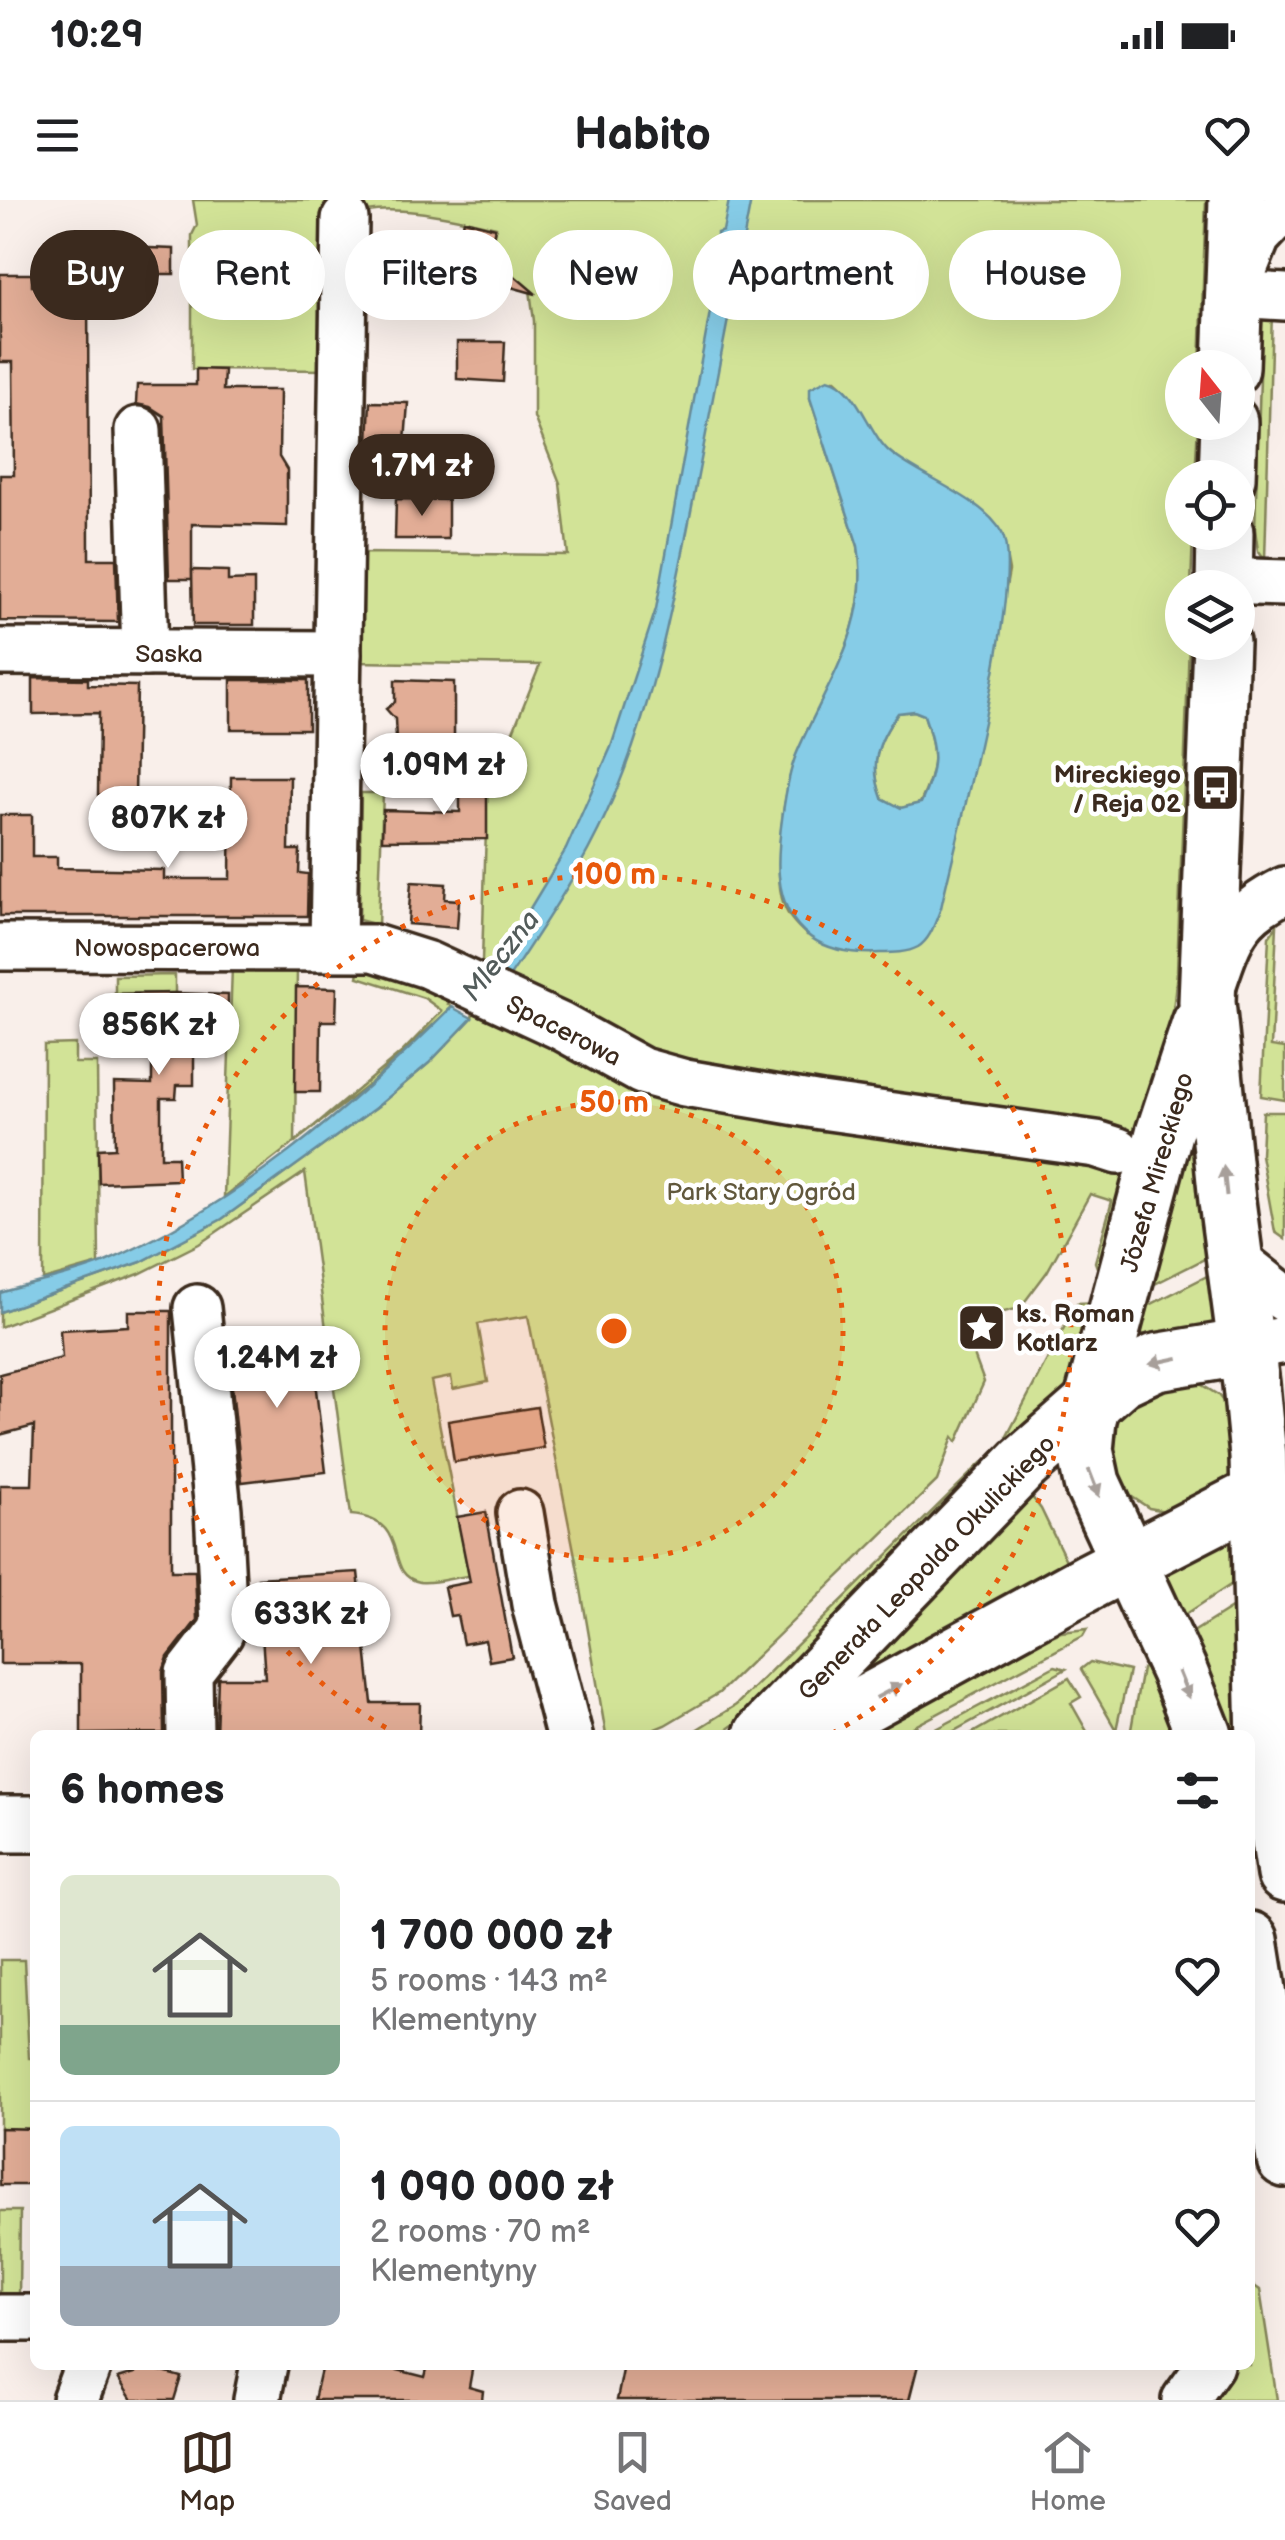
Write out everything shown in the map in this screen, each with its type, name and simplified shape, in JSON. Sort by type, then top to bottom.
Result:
[{"type":"main road","points":[[1237,200],[1259,296],[1238,350]]},
{"type":"main road","name":"Józefa Mireckiego","points":[[1221,660],[1208,1002],[1235,1259],[1266,1344],[1258,1456],[1271,1487],[1265,1742],[1285,1874]]},
{"type":"main road","name":"Józefa Mireckiego","points":[[1202,1730],[1087,1466],[1085,1436],[1164,1133],[1208,1002]]},
{"type":"main road","name":"Generała Leopolda Okulickiego","points":[[767,1730],[1024,1463],[1093,1400],[1138,1368],[1266,1344]]},
{"type":"main road","name":"Generała Leopolda Okulickiego","points":[[814,1730],[1271,1487]]},
{"type":"main road","points":[[985,1639],[1046,1618],[1072,1614],[1119,1622],[1162,1637]]},
{"type":"main road","points":[[0,1795],[30,1795]]},
{"type":"main road","points":[[0,1824],[30,1824]]},
{"type":"main road","points":[[1255,1971],[1285,2159]]},
{"type":"street","points":[[1259,296],[1257,236],[1283,204]]},
{"type":"street","points":[[334,947],[346,219]]},
{"type":"street","points":[[138,430],[145,652]]},
{"type":"street","points":[[1224,567],[1285,583]]},
{"type":"street","name":"Saska","points":[[0,652],[338,654]]},
{"type":"street","points":[[1208,1002],[1225,948],[1247,912],[1285,890]]},
{"type":"street","name":"Nowospacerowa","points":[[0,946],[334,947]]},
{"type":"street","name":"Spacerowa","points":[[334,947],[374,948],[404,955],[642,1070],[685,1082],[810,1104],[1096,1144],[1118,1151]]},
{"type":"street","points":[[1235,1259],[1285,1299]]},
{"type":"street","points":[[190,1730],[189,1672],[224,1623],[218,1510],[196,1308]]},
{"type":"street","points":[[520,1513],[535,1604],[568,1730]]},
{"type":"street","points":[[0,2318],[30,2318]]},
{"type":"street","points":[[74,2400],[86,2370]]},
{"type":"street","points":[[257,2400],[263,2370]]},
{"type":"street","points":[[1185,2400],[1206,2370]]},
{"type":"green space","name":"Park Stary Ogród","points":[[193,200],[1206,200],[1201,350],[1165,350],[1165,440],[1197,440],[1196,460],[1165,460],[1165,550],[1192,550],[1192,570],[1165,570],[1165,660],[1188,660],[1177,971],[1172,1021],[1104,1286],[1095,1262],[1112,1201],[1090,1194],[1047,1272],[1020,1308],[976,1319],[967,1336],[984,1382],[957,1442],[953,1437],[937,1481],[719,1693],[653,1730],[605,1730],[528,1316],[478,1324],[488,1382],[453,1389],[451,1377],[431,1381],[469,1576],[426,1582],[408,1577],[383,1527],[351,1515],[305,1172],[199,1244],[139,1274],[0,1327],[0,1312],[141,1262],[222,1219],[378,1106],[429,1063],[472,1018],[482,962],[487,795],[540,665],[356,662],[360,553],[568,555],[560,483],[534,417],[534,320],[673,320],[673,230],[533,230],[533,313],[530,290],[513,275],[513,230],[495,230],[496,227],[443,216],[366,212],[352,217],[350,230],[345,230],[345,268],[331,370],[192,369],[192,320],[325,320],[325,230],[194,230]],"holes":[[[835,379],[845,388],[879,443],[903,463],[974,505],[1002,533],[1009,571],[969,785],[955,845],[807,935],[788,913],[781,891],[779,852],[784,807],[797,754],[844,654],[861,574],[858,546],[810,398]]]},
{"type":"green space","points":[[1272,311],[1265,560],[1258,551],[1255,529],[1262,318]]},
{"type":"green space","points":[[914,711],[924,715],[928,728],[932,770],[920,803],[901,808],[882,798],[876,774],[877,754],[898,713]]},
{"type":"green space","points":[[361,793],[383,793],[378,925],[359,920]]},
{"type":"green space","points":[[1277,926],[1271,1046],[1285,1048],[1285,1100],[1261,1096],[1269,937]]},
{"type":"green space","points":[[361,962],[455,996],[448,1004],[452,1007],[371,1083],[296,1141],[401,1053],[442,1011],[424,998],[358,977]]},
{"type":"green space","points":[[232,967],[297,967],[295,1142],[224,1197]]},
{"type":"green space","points":[[175,975],[175,993],[115,994],[115,976]]},
{"type":"green space","points":[[75,1044],[75,1063],[97,1063],[99,1264],[43,1280],[44,1045]]},
{"type":"green space","points":[[1263,1112],[1285,1112],[1285,1239],[1275,1232],[1261,1155]]},
{"type":"green space","points":[[1193,1117],[1218,1252],[1149,1287]]},
{"type":"green space","points":[[1221,1269],[1224,1318],[1180,1333],[1154,1335],[1135,1331],[1142,1309]]},
{"type":"green space","points":[[1102,1302],[1066,1394],[1016,1452],[1007,1436],[1077,1303]]},
{"type":"green space","points":[[1197,1382],[1218,1395],[1231,1411],[1234,1473],[1228,1483],[1171,1512],[1149,1508],[1120,1489],[1105,1437],[1130,1392]]},
{"type":"green space","points":[[981,1463],[1003,1465],[747,1715],[726,1730],[696,1730],[736,1705]]},
{"type":"green space","points":[[1026,1489],[1041,1509],[1073,1575],[814,1700]]},
{"type":"green space","points":[[1234,1537],[1244,1576],[1174,1622],[1163,1574]]},
{"type":"green space","points":[[1246,1599],[1250,1730],[1220,1730],[1182,1639]]},
{"type":"green space","points":[[1087,1629],[1083,1636],[907,1730],[873,1730],[1042,1640],[1061,1632]]},
{"type":"green space","points":[[1153,1660],[1183,1730],[1131,1730],[1142,1669]]},
{"type":"green space","points":[[1090,1662],[1129,1671],[1116,1730],[1081,1669]]},
{"type":"green space","points":[[1055,1666],[1066,1669],[956,1730],[934,1730]]},
{"type":"green space","points":[[1069,1678],[1081,1697],[1071,1703],[1086,1730],[978,1730]]},
{"type":"green space","points":[[0,1960],[24,1960],[30,2129],[0,2128]]},
{"type":"green space","points":[[0,2211],[20,2211],[19,2295],[0,2295]]},
{"type":"green space","points":[[1255,2286],[1260,2290],[1277,2400],[1201,2400],[1223,2370],[1255,2370]]},
{"type":"water","points":[[729,200],[751,200],[745,230],[723,230]]},
{"type":"water","name":"Mleczna","points":[[708,320],[728,320],[679,573],[650,695],[597,834],[510,976],[488,965],[529,910],[566,849],[611,747],[656,609]]},
{"type":"water","points":[[828,379],[847,390],[891,453],[967,499],[994,521],[1002,533],[1007,560],[1005,603],[986,714],[941,908],[926,940],[904,952],[841,950],[811,937],[789,913],[779,876],[780,832],[792,766],[843,654],[858,603],[861,575],[858,546],[810,388]],"holes":[[[914,711],[924,715],[933,749],[930,780],[921,803],[901,808],[882,798],[876,774],[877,754],[898,713]]]},
{"type":"water","points":[[452,1007],[472,1018],[429,1063],[378,1106],[222,1219],[141,1262],[0,1312],[0,1293],[103,1263],[152,1240],[245,1184],[332,1117]]},
{"type":"building","points":[[464,220],[495,228],[495,230],[461,230]]},
{"type":"building","points":[[159,248],[174,249],[174,274],[159,274]]},
{"type":"building","points":[[0,274],[30,274],[30,320],[88,320],[89,559],[116,559],[118,622],[0,621],[0,475],[14,475],[13,362],[0,362]]},
{"type":"building","points":[[513,274],[533,291],[513,288]]},
{"type":"building","points":[[457,342],[505,342],[503,382],[457,379]]},
{"type":"building","points":[[196,369],[224,370],[223,390],[280,390],[279,457],[287,470],[287,526],[192,524],[192,579],[169,579],[164,416],[136,404],[137,385],[196,385]]},
{"type":"building","points":[[370,402],[408,403],[405,442],[368,441]]},
{"type":"building","points":[[396,499],[448,500],[448,539],[395,539]]},
{"type":"building","points":[[192,570],[228,571],[228,581],[254,580],[254,625],[193,625]]},
{"type":"building","points":[[33,678],[88,679],[88,685],[137,686],[135,795],[98,795],[99,713],[33,714]]},
{"type":"building","points":[[231,680],[308,680],[308,729],[231,729]]},
{"type":"building","points":[[395,680],[454,682],[454,739],[396,739],[395,719],[386,709],[395,702]]},
{"type":"building","points":[[487,776],[487,839],[382,840],[383,810],[460,812],[460,777]]},
{"type":"building","points":[[231,777],[290,777],[289,850],[300,850],[299,873],[308,874],[307,916],[0,916],[0,815],[32,815],[32,857],[57,857],[57,868],[164,870],[164,879],[230,879]]},
{"type":"building","points":[[411,882],[446,884],[445,899],[459,900],[457,928],[408,924]]},
{"type":"building","points":[[296,987],[337,988],[336,1021],[321,1021],[320,1092],[295,1092]]},
{"type":"building","points":[[115,994],[228,995],[227,1050],[194,1050],[194,1085],[177,1085],[176,1098],[161,1098],[161,1157],[177,1157],[178,1180],[99,1183],[98,1149],[115,1148],[114,1083],[152,1084],[152,1028],[115,1028]]},
{"type":"building","points":[[128,1311],[171,1311],[171,1571],[195,1571],[197,1620],[168,1657],[163,1672],[164,1730],[81,1730],[81,1664],[0,1664],[0,1485],[32,1485],[34,1426],[0,1435],[0,1374],[62,1358],[60,1330],[128,1326]]},
{"type":"building","points":[[310,1340],[326,1472],[242,1482],[228,1350]]},
{"type":"building","points":[[537,1407],[544,1448],[454,1462],[448,1421]]},
{"type":"building","points":[[486,1512],[512,1657],[489,1661],[485,1640],[463,1644],[457,1615],[450,1616],[444,1587],[470,1582],[457,1517]]},
{"type":"building","points":[[358,1572],[372,1703],[420,1703],[419,1730],[216,1730],[218,1678],[265,1678],[258,1578]]},
{"type":"building","points":[[0,2128],[30,2129],[30,2185],[0,2185]]},
{"type":"building","points":[[156,2370],[181,2377],[174,2400],[132,2400],[118,2378]]},
{"type":"building","points":[[321,2370],[398,2370],[425,2377],[427,2370],[472,2370],[469,2387],[483,2391],[482,2400],[314,2400]]},
{"type":"building","points":[[623,2370],[917,2370],[909,2400],[617,2400]]},
{"type":"place","name":"Mireckiego / Reja 02","points":[[1216,788]]},
{"type":"place","name":"ks. Roman Kotlarz","points":[[981,1327]]}]
